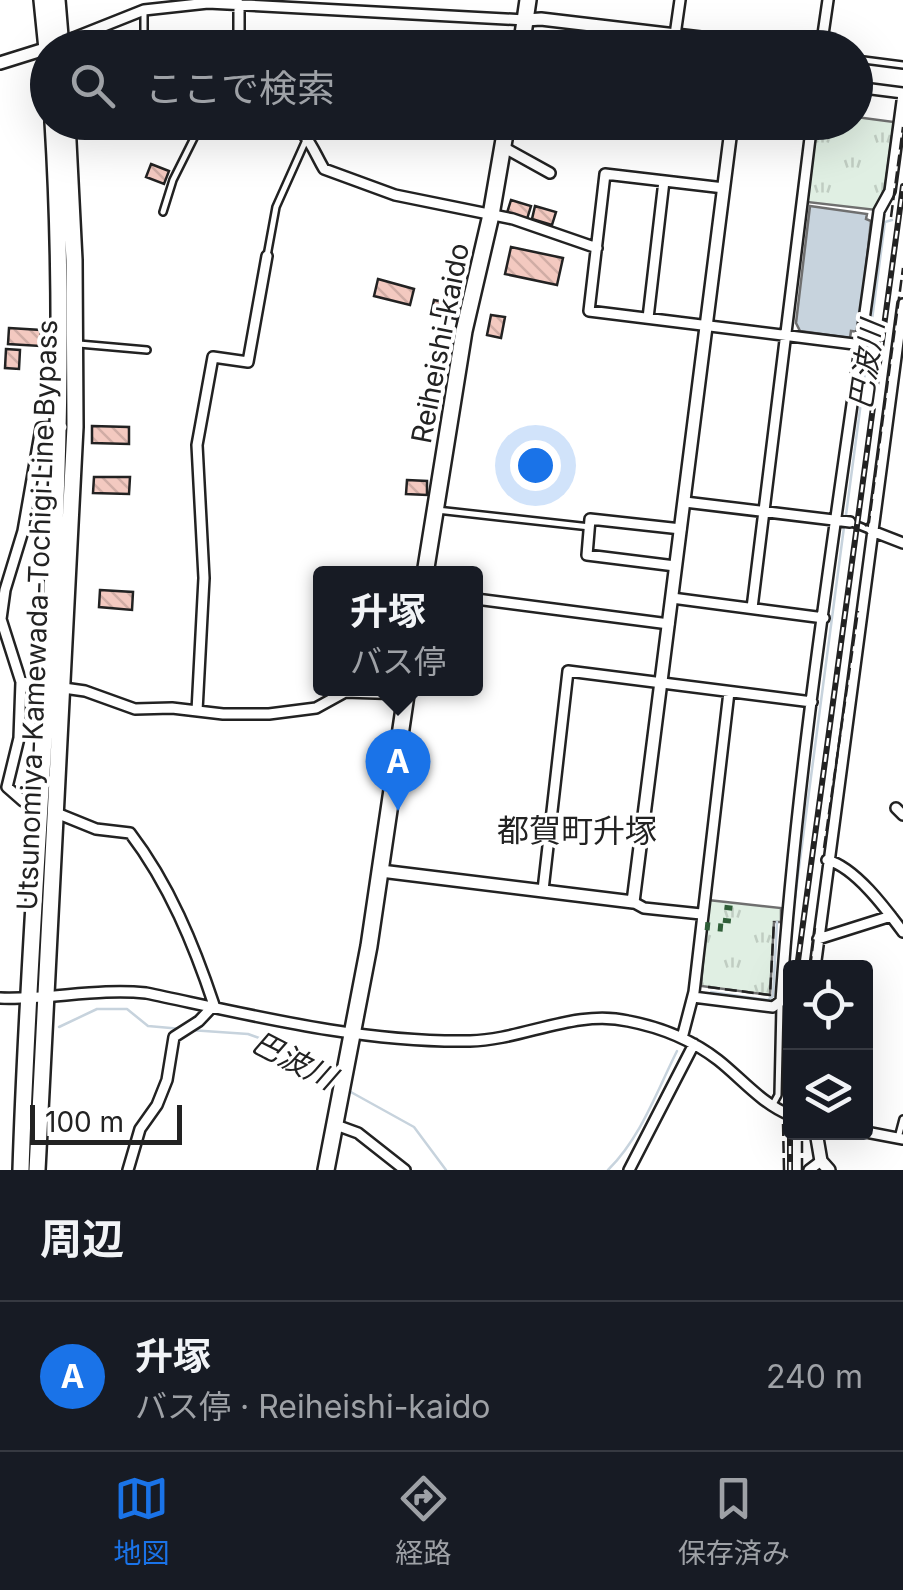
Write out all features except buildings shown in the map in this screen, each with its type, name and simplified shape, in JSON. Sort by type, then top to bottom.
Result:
[{"type":"main road","points":[[42,0],[49,30]]},
{"type":"main road","points":[[54,30],[56,0]]},
{"type":"main road","points":[[524,30],[528,0]]},
{"type":"main road","name":"Utsunomiya-Kamewada-Tochigi Line Bypass","points":[[54,140],[68,427]]},
{"type":"main road","name":"Utsunomiya-Kamewada-Tochigi Line Bypass","points":[[20,1170],[38,999],[68,427],[76,344],[68,140]]},
{"type":"main road","name":"Reiheishi-kaido","points":[[426,566],[464,331],[504,140]]},
{"type":"main road","points":[[326,1170],[382,870],[406,696]]},
{"type":"main road","name":"Utsunomiya-Kamewada-Tochigi Line Bypass","points":[[37,1170],[38,999]]},
{"type":"street","points":[[676,30],[680,0]]},
{"type":"street","points":[[824,30],[828,0]]},
{"type":"street","points":[[93,30],[149,6],[239,4],[516,22],[541,19],[629,30]]},
{"type":"street","points":[[239,4],[239,30]]},
{"type":"street","points":[[0,63],[30,54]]},
{"type":"street","points":[[693,997],[780,1005],[788,891],[812,702],[879,212],[890,190],[903,94],[873,90]]},
{"type":"street","points":[[309,140],[324,170],[394,194],[513,219],[597,248]]},
{"type":"street","points":[[633,902],[730,140]]},
{"type":"street","points":[[752,608],[810,140]]},
{"type":"street","points":[[503,146],[550,173]]},
{"type":"street","points":[[724,188],[605,174],[589,311],[862,345]]},
{"type":"street","points":[[648,318],[664,181]]},
{"type":"street","points":[[198,711],[204,578],[197,446],[213,357],[248,362],[267,256]]},
{"type":"street","points":[[816,960],[903,304]]},
{"type":"street","points":[[68,427],[42,428],[23,532],[5,590],[1,619],[21,682],[19,738],[8,792],[96,829],[130,833],[148,856],[195,949],[214,1005]]},
{"type":"street","points":[[685,502],[850,522]]},
{"type":"street","points":[[675,566],[587,555],[590,519],[681,529]]},
{"type":"street","points":[[872,531],[903,543]]},
{"type":"street","points":[[672,598],[824,618]]},
{"type":"street","points":[[483,600],[668,624]]},
{"type":"street","points":[[543,890],[568,671],[812,702]]},
{"type":"street","points":[[21,682],[101,696],[135,709],[269,714],[316,708],[337,696]]},
{"type":"street","points":[[682,1038],[693,997],[729,692]]},
{"type":"street","points":[[827,860],[840,864],[903,932]]},
{"type":"street","points":[[382,870],[702,914]]},
{"type":"street","points":[[818,939],[891,916]]},
{"type":"street","points":[[0,998],[38,999],[120,990],[406,1039],[487,1040],[602,1018],[632,1022],[694,1044],[783,1112]]},
{"type":"street","points":[[128,1170],[140,1129],[157,1104],[166,1080],[174,1037],[199,1021],[214,1005]]},
{"type":"street","points":[[629,1170],[694,1044]]},
{"type":"street","points":[[336,1125],[358,1133],[406,1170]]},
{"type":"street","points":[[873,1133],[900,1139]]},
{"type":"street","points":[[809,1170],[825,1165],[818,1140]]},
{"type":"lane","points":[[873,61],[903,65]]},
{"type":"lane","points":[[164,212],[172,180],[193,140]]},
{"type":"lane","points":[[267,256],[276,206],[307,140]]},
{"type":"lane","points":[[76,344],[147,350]]},
{"type":"lane","points":[[434,510],[590,527]]},
{"type":"lane","points":[[850,522],[872,531]]},
{"type":"lane","points":[[772,1106],[778,1095],[780,1005]]},
{"type":"lane","points":[[900,1139],[903,1119]]},
{"type":"green space","points":[[873,119],[894,122],[885,188],[876,210],[807,202],[815,140],[873,140]]},
{"type":"green space","points":[[708,900],[781,908],[781,922],[774,922],[770,995],[701,986]]},
{"type":"shaded area","points":[[810,206],[867,214],[866,219],[871,221],[859,332],[851,331],[850,338],[800,331],[796,323]]},
{"type":"waterway","name":"巴波川","points":[[846,515],[885,222],[892,220]]},
{"type":"waterway","name":"巴波川","points":[[795,898],[844,527]]},
{"type":"waterway","name":"巴波川","points":[[711,992],[768,1000],[773,996],[777,922]]},
{"type":"waterway","name":"巴波川","points":[[59,1027],[97,1009],[127,1009],[148,1026],[182,1029]]},
{"type":"waterway","name":"巴波川","points":[[190,1030],[248,1034],[278,1045],[335,1080]]},
{"type":"waterway","name":"巴波川","points":[[608,1170],[639,1129],[677,1051]]},
{"type":"waterway","name":"巴波川","points":[[349,1091],[414,1127],[446,1170]]},
{"type":"railway","points":[[798,960],[903,186]]},
{"type":"railway","points":[[790,1140],[790,1170]]},
{"type":"hedge","points":[[705,926],[726,928],[729,903]]},
{"type":"fence","points":[[891,217],[903,127]]},
{"type":"fence","points":[[865,526],[869,522],[903,268]]},
{"type":"fence","points":[[824,848],[858,611]]},
{"type":"fence","points":[[708,987],[770,995],[774,921]]},
{"type":"fence","points":[[811,960],[815,928]]},
{"type":"fence","points":[[783,1140],[784,1170]]},
{"type":"fence","points":[[802,1140],[802,1170]]},
{"type":"place","name":"升塚","points":[[398,811]]},
{"type":"district","name":"都賀町升塚","points":[[577,830]]}]
